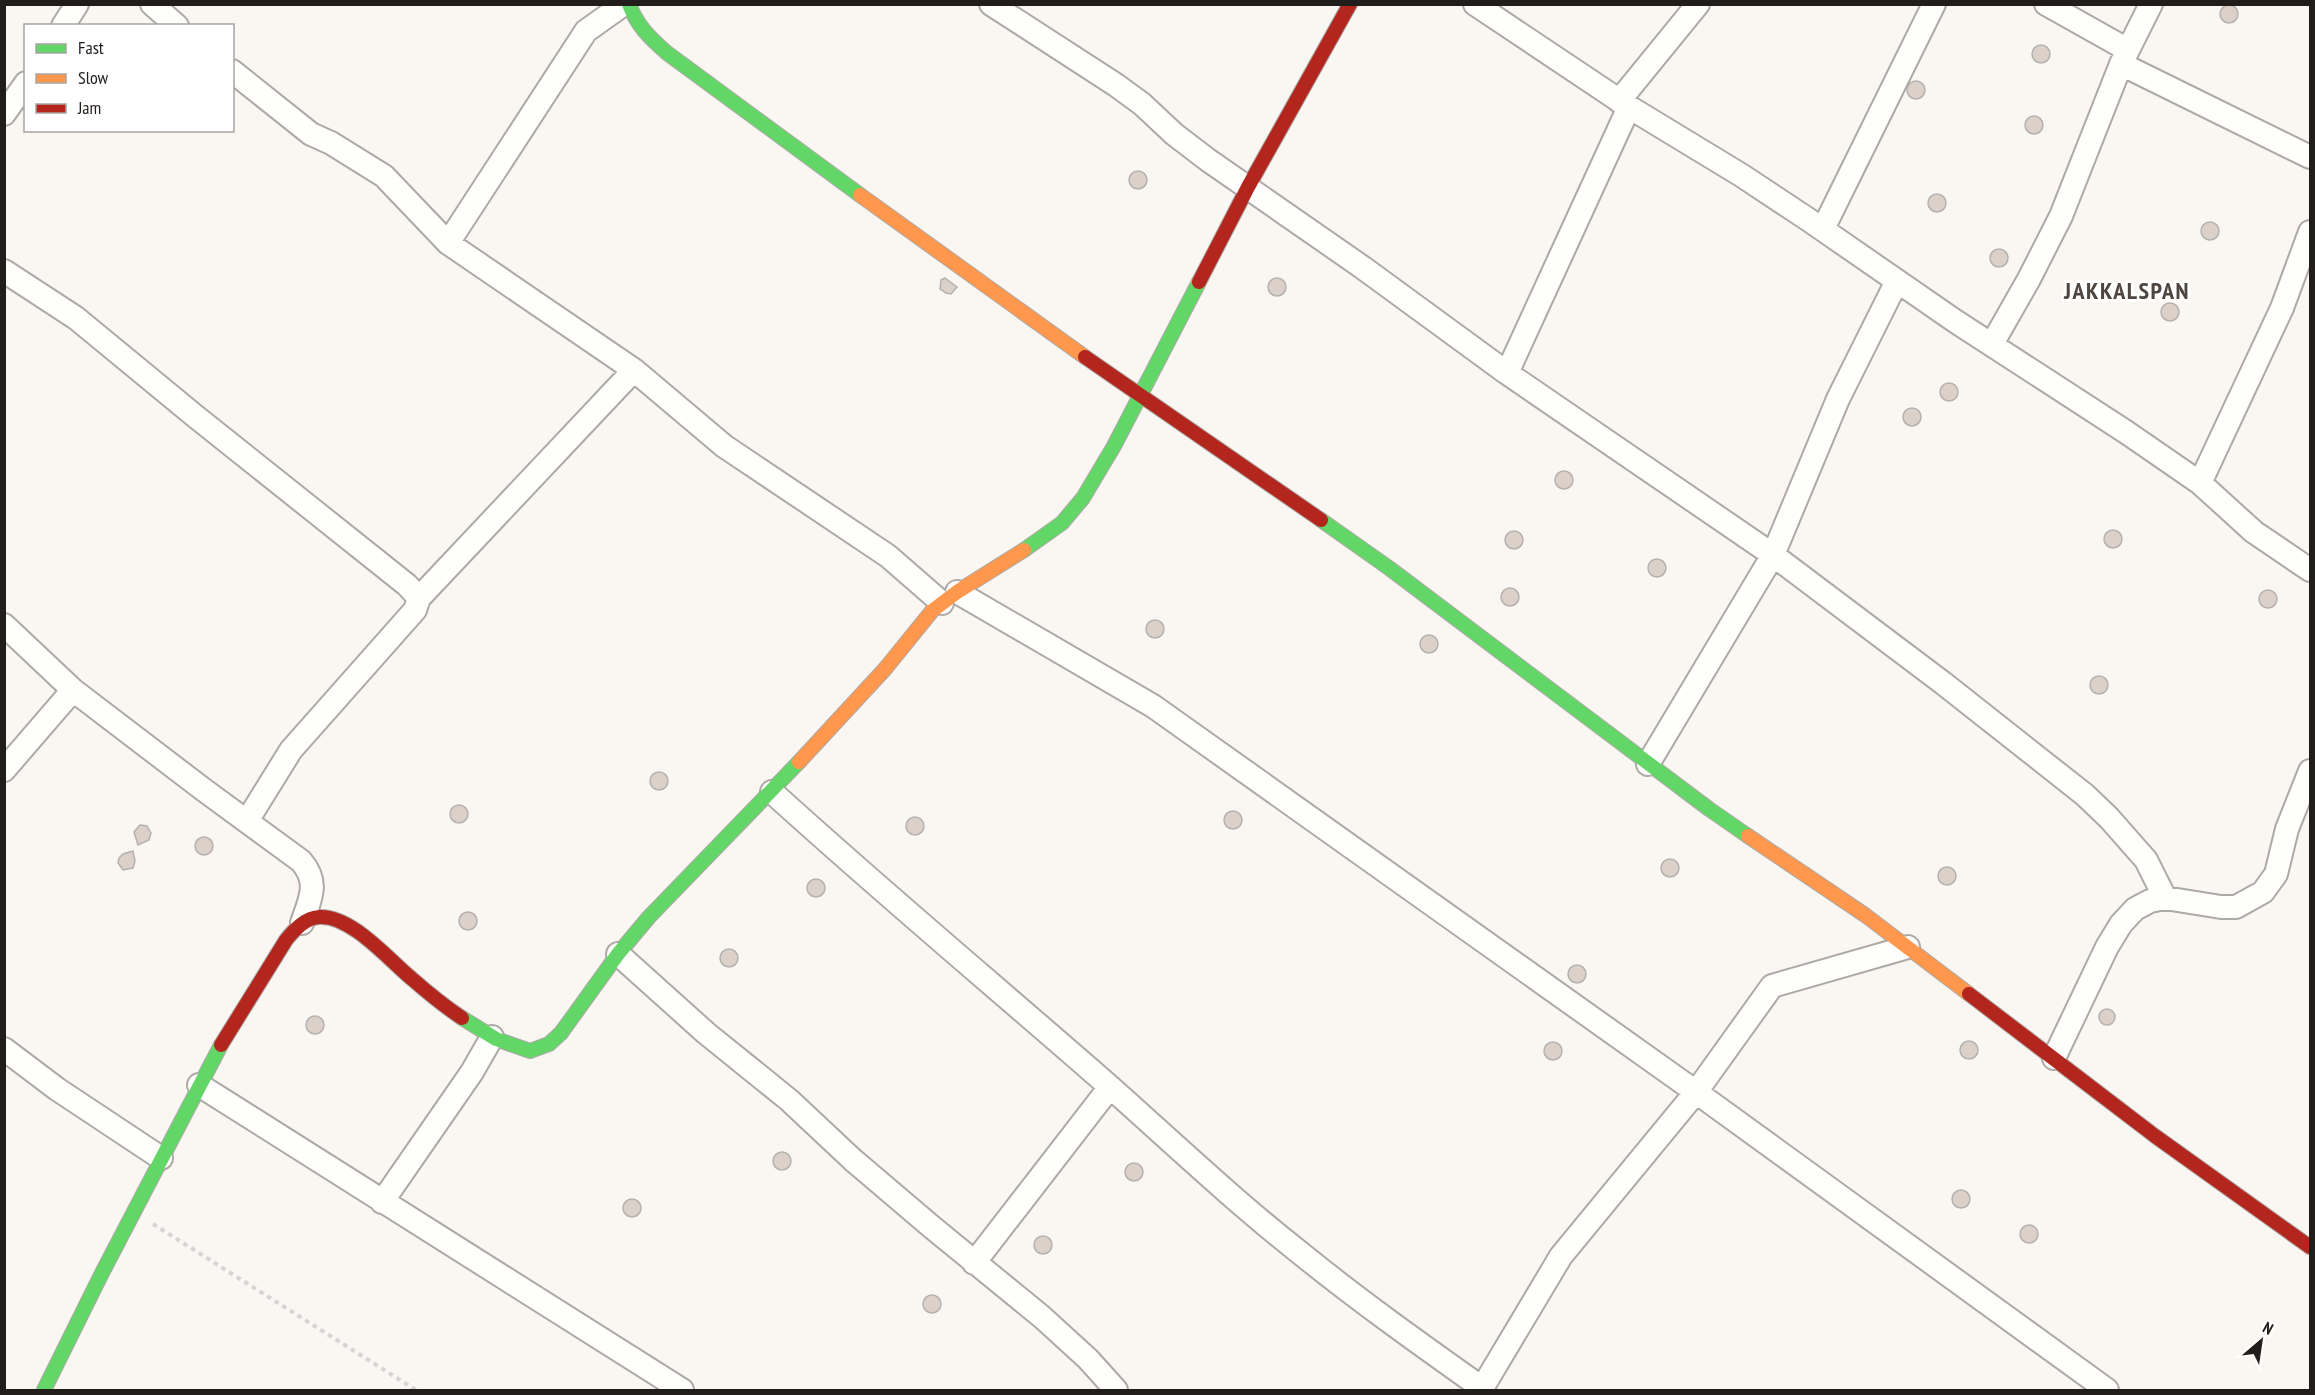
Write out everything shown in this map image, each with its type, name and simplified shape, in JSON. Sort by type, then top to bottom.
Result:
[{"type":"street","points":[[64,24],[77,4]]},
{"type":"street","points":[[152,4],[175,24]]},
{"type":"street","points":[[447,243],[586,31],[624,4]]},
{"type":"street","points":[[629,4],[634,18],[646,35],[775,134],[1139,396],[1379,561],[1709,810],[1865,915],[2155,1136],[2310,1247]]},
{"type":"street","points":[[991,4],[1142,104],[1188,145],[1362,267],[1507,373],[1773,555],[1944,683],[2085,795],[2109,818],[2146,861],[2165,898]]},
{"type":"street","points":[[44,1390],[77,1318],[199,1085],[248,997],[289,935],[302,923],[320,917],[339,921],[364,938],[467,1022],[492,1036],[530,1051],[549,1044],[561,1033],[618,954],[680,885],[772,792],[885,669],[917,627],[950,597],[1062,524],[1083,498],[1098,474],[1248,187],[1350,4]]},
{"type":"street","points":[[1475,4],[1624,104],[1741,175],[1955,321],[2126,432],[2200,483],[2254,532],[2310,570]]},
{"type":"street","points":[[1507,373],[1624,104],[1698,4]]},
{"type":"street","points":[[1823,230],[1934,4]]},
{"type":"street","points":[[2046,4],[2125,57],[2310,157]]},
{"type":"street","points":[[1992,344],[2061,216],[2125,57],[2151,4]]},
{"type":"street","points":[[234,73],[310,134],[331,143],[384,176],[447,243],[634,370],[724,446],[950,597],[1153,706],[1696,1092],[2107,1390]]},
{"type":"street","points":[[4,114],[24,85]]},
{"type":"street","points":[[2200,483],[2282,308],[2310,232]]},
{"type":"street","points":[[4,271],[76,318],[407,585],[418,598]]},
{"type":"street","points":[[1648,764],[1773,555],[1838,399],[1898,281]]},
{"type":"street","points":[[247,821],[291,750],[415,610],[418,598],[634,370]]},
{"type":"street","points":[[4,625],[73,690],[290,852],[308,869],[312,876],[313,886],[302,923]]},
{"type":"street","points":[[4,770],[73,690]]},
{"type":"street","points":[[2054,1058],[2107,947],[2121,924],[2135,909],[2150,901],[2165,898],[2221,907],[2236,907],[2263,892],[2276,874],[2287,829],[2310,771]]},
{"type":"street","points":[[772,792],[882,892],[1110,1088],[1184,1155],[1298,1251],[1399,1329],[1482,1389],[1561,1256],[1696,1092],[1772,986],[1908,948]]},
{"type":"street","points":[[618,954],[706,1033],[789,1100],[853,1160],[974,1263],[1042,1317],[1088,1359],[1116,1390]]},
{"type":"street","points":[[382,1202],[472,1072],[492,1036]]},
{"type":"street","points":[[4,1048],[57,1089],[161,1158]]},
{"type":"street","points":[[199,1085],[682,1390]]},
{"type":"street","points":[[974,1263],[1110,1088]]},
{"type":"path","points":[[132,1211],[416,1390]]},
{"type":"building","points":[[2229,5],[2235,8],[2238,14],[2235,20],[2229,23],[2223,20],[2220,14],[2223,8]]},
{"type":"building","points":[[2041,45],[2047,48],[2050,54],[2047,60],[2041,63],[2035,60],[2032,54],[2035,48]]},
{"type":"building","points":[[1916,81],[1922,84],[1925,90],[1922,96],[1916,99],[1910,96],[1907,90],[1910,84]]},
{"type":"building","points":[[2034,116],[2040,119],[2043,125],[2040,131],[2034,134],[2028,131],[2025,125],[2028,119]]},
{"type":"building","points":[[1138,171],[1144,174],[1147,180],[1144,186],[1138,189],[1132,186],[1129,180],[1132,174]]},
{"type":"building","points":[[1937,194],[1943,197],[1946,203],[1943,209],[1937,212],[1931,209],[1928,203],[1931,197]]},
{"type":"building","points":[[2210,222],[2216,225],[2219,231],[2216,237],[2210,240],[2204,237],[2201,231],[2204,225]]},
{"type":"building","points":[[1999,249],[2005,252],[2008,258],[2005,264],[1999,267],[1993,264],[1990,258],[1993,252]]},
{"type":"building","points":[[945,278],[957,287],[951,294],[940,289],[941,280]]},
{"type":"building","points":[[1277,278],[1283,281],[1286,287],[1283,293],[1277,296],[1271,293],[1268,287],[1271,281]]},
{"type":"building","points":[[2170,303],[2176,306],[2179,312],[2176,318],[2170,321],[2164,318],[2161,312],[2164,306]]},
{"type":"building","points":[[1949,383],[1955,386],[1958,392],[1955,398],[1949,401],[1943,398],[1940,392],[1943,386]]},
{"type":"building","points":[[1912,408],[1918,411],[1921,417],[1918,423],[1912,426],[1906,423],[1903,417],[1906,411]]},
{"type":"building","points":[[1564,471],[1570,474],[1573,480],[1570,486],[1564,489],[1558,486],[1555,480],[1558,474]]},
{"type":"building","points":[[2113,530],[2119,533],[2122,539],[2119,545],[2113,548],[2107,545],[2104,539],[2107,533]]},
{"type":"building","points":[[1514,531],[1520,534],[1523,540],[1520,546],[1514,549],[1508,546],[1505,540],[1508,534]]},
{"type":"building","points":[[1657,559],[1663,562],[1666,568],[1663,574],[1657,577],[1651,574],[1648,568],[1651,562]]},
{"type":"building","points":[[1510,588],[1516,591],[1519,597],[1516,603],[1510,606],[1504,603],[1501,597],[1504,591]]},
{"type":"building","points":[[2268,590],[2274,593],[2277,599],[2274,605],[2268,608],[2262,605],[2259,599],[2262,593]]},
{"type":"building","points":[[1155,620],[1161,623],[1164,629],[1161,635],[1155,638],[1149,635],[1146,629],[1149,623]]},
{"type":"building","points":[[1429,635],[1435,638],[1438,644],[1435,650],[1429,653],[1423,650],[1420,644],[1423,638]]},
{"type":"building","points":[[2099,676],[2105,679],[2108,685],[2105,691],[2099,694],[2093,691],[2090,685],[2093,679]]},
{"type":"building","points":[[659,772],[665,775],[668,781],[665,787],[659,790],[653,787],[650,781],[653,775]]},
{"type":"building","points":[[459,805],[465,808],[468,814],[465,820],[459,823],[453,820],[450,814],[453,808]]},
{"type":"building","points":[[1233,811],[1239,814],[1242,820],[1239,826],[1233,829],[1227,826],[1224,820],[1227,814]]},
{"type":"building","points":[[915,817],[921,820],[924,826],[921,832],[915,835],[909,832],[906,826],[909,820]]},
{"type":"building","points":[[140,825],[147,826],[151,833],[149,840],[138,845],[134,832]]},
{"type":"building","points":[[204,837],[210,840],[213,846],[210,852],[204,855],[198,852],[195,846],[198,840]]},
{"type":"building","points":[[133,851],[135,861],[133,868],[123,870],[118,863],[119,858]]},
{"type":"building","points":[[1670,859],[1676,862],[1679,868],[1676,874],[1670,877],[1664,874],[1661,868],[1664,862]]},
{"type":"building","points":[[1947,867],[1953,870],[1956,876],[1953,882],[1947,885],[1941,882],[1938,876],[1941,870]]},
{"type":"building","points":[[816,879],[822,882],[825,888],[822,894],[816,897],[810,894],[807,888],[810,882]]},
{"type":"building","points":[[468,912],[474,915],[477,921],[474,927],[468,930],[462,927],[459,921],[462,915]]},
{"type":"building","points":[[729,949],[735,952],[738,958],[735,964],[729,967],[723,964],[720,958],[723,952]]},
{"type":"building","points":[[1577,965],[1583,968],[1586,974],[1583,980],[1577,983],[1571,980],[1568,974],[1571,968]]},
{"type":"building","points":[[2104,1009],[2110,1009],[2115,1017],[2113,1023],[2104,1025],[2099,1020],[2099,1014]]},
{"type":"building","points":[[315,1016],[321,1019],[324,1025],[321,1031],[315,1034],[309,1031],[306,1025],[309,1019]]},
{"type":"building","points":[[1969,1041],[1975,1044],[1978,1050],[1975,1056],[1969,1059],[1963,1056],[1960,1050],[1963,1044]]},
{"type":"building","points":[[1553,1042],[1559,1045],[1562,1051],[1559,1057],[1553,1060],[1547,1057],[1544,1051],[1547,1045]]},
{"type":"building","points":[[782,1152],[788,1155],[791,1161],[788,1167],[782,1170],[776,1167],[773,1161],[776,1155]]},
{"type":"building","points":[[1134,1163],[1140,1166],[1143,1172],[1140,1178],[1134,1181],[1128,1178],[1125,1172],[1128,1166]]},
{"type":"building","points":[[1961,1190],[1967,1193],[1970,1199],[1967,1205],[1961,1208],[1955,1205],[1952,1199],[1955,1193]]},
{"type":"building","points":[[632,1199],[638,1202],[641,1208],[638,1214],[632,1217],[626,1214],[623,1208],[626,1202]]},
{"type":"building","points":[[2029,1225],[2035,1228],[2038,1234],[2035,1240],[2029,1243],[2023,1240],[2020,1234],[2023,1228]]},
{"type":"building","points":[[1043,1236],[1049,1239],[1052,1245],[1049,1251],[1043,1254],[1037,1251],[1034,1245],[1037,1239]]},
{"type":"building","points":[[932,1295],[938,1298],[941,1304],[938,1310],[932,1313],[926,1310],[923,1304],[926,1298]]},
{"type":"traffic: fast","points":[[629,4],[645,31],[667,53],[860,195]]},
{"type":"traffic: fast","points":[[1024,550],[1062,523],[1083,498],[1114,446],[1199,282]]},
{"type":"traffic: fast","points":[[1321,520],[1389,568],[1748,836]]},
{"type":"traffic: fast","points":[[462,1018],[496,1039],[530,1051],[549,1044],[561,1033],[618,954],[649,917],[799,762]]},
{"type":"traffic: fast","points":[[44,1390],[102,1273],[221,1045]]},
{"type":"traffic: slow","points":[[860,195],[1085,357]]},
{"type":"traffic: slow","points":[[799,762],[885,669],[932,611],[957,592],[1024,550]]},
{"type":"traffic: slow","points":[[1748,836],[1865,915],[1969,994]]},
{"type":"traffic: jam","points":[[1199,282],[1248,187],[1350,4]]},
{"type":"traffic: jam","points":[[1085,357],[1321,520]]},
{"type":"traffic: jam","points":[[221,1045],[286,940],[305,922],[319,917],[331,918],[356,930],[429,994],[462,1018]]},
{"type":"traffic: jam","points":[[1969,994],[2155,1136],[2310,1247]]},
{"type":"district","name":"JAKKALSPAN","points":[[2127,291]]}]
